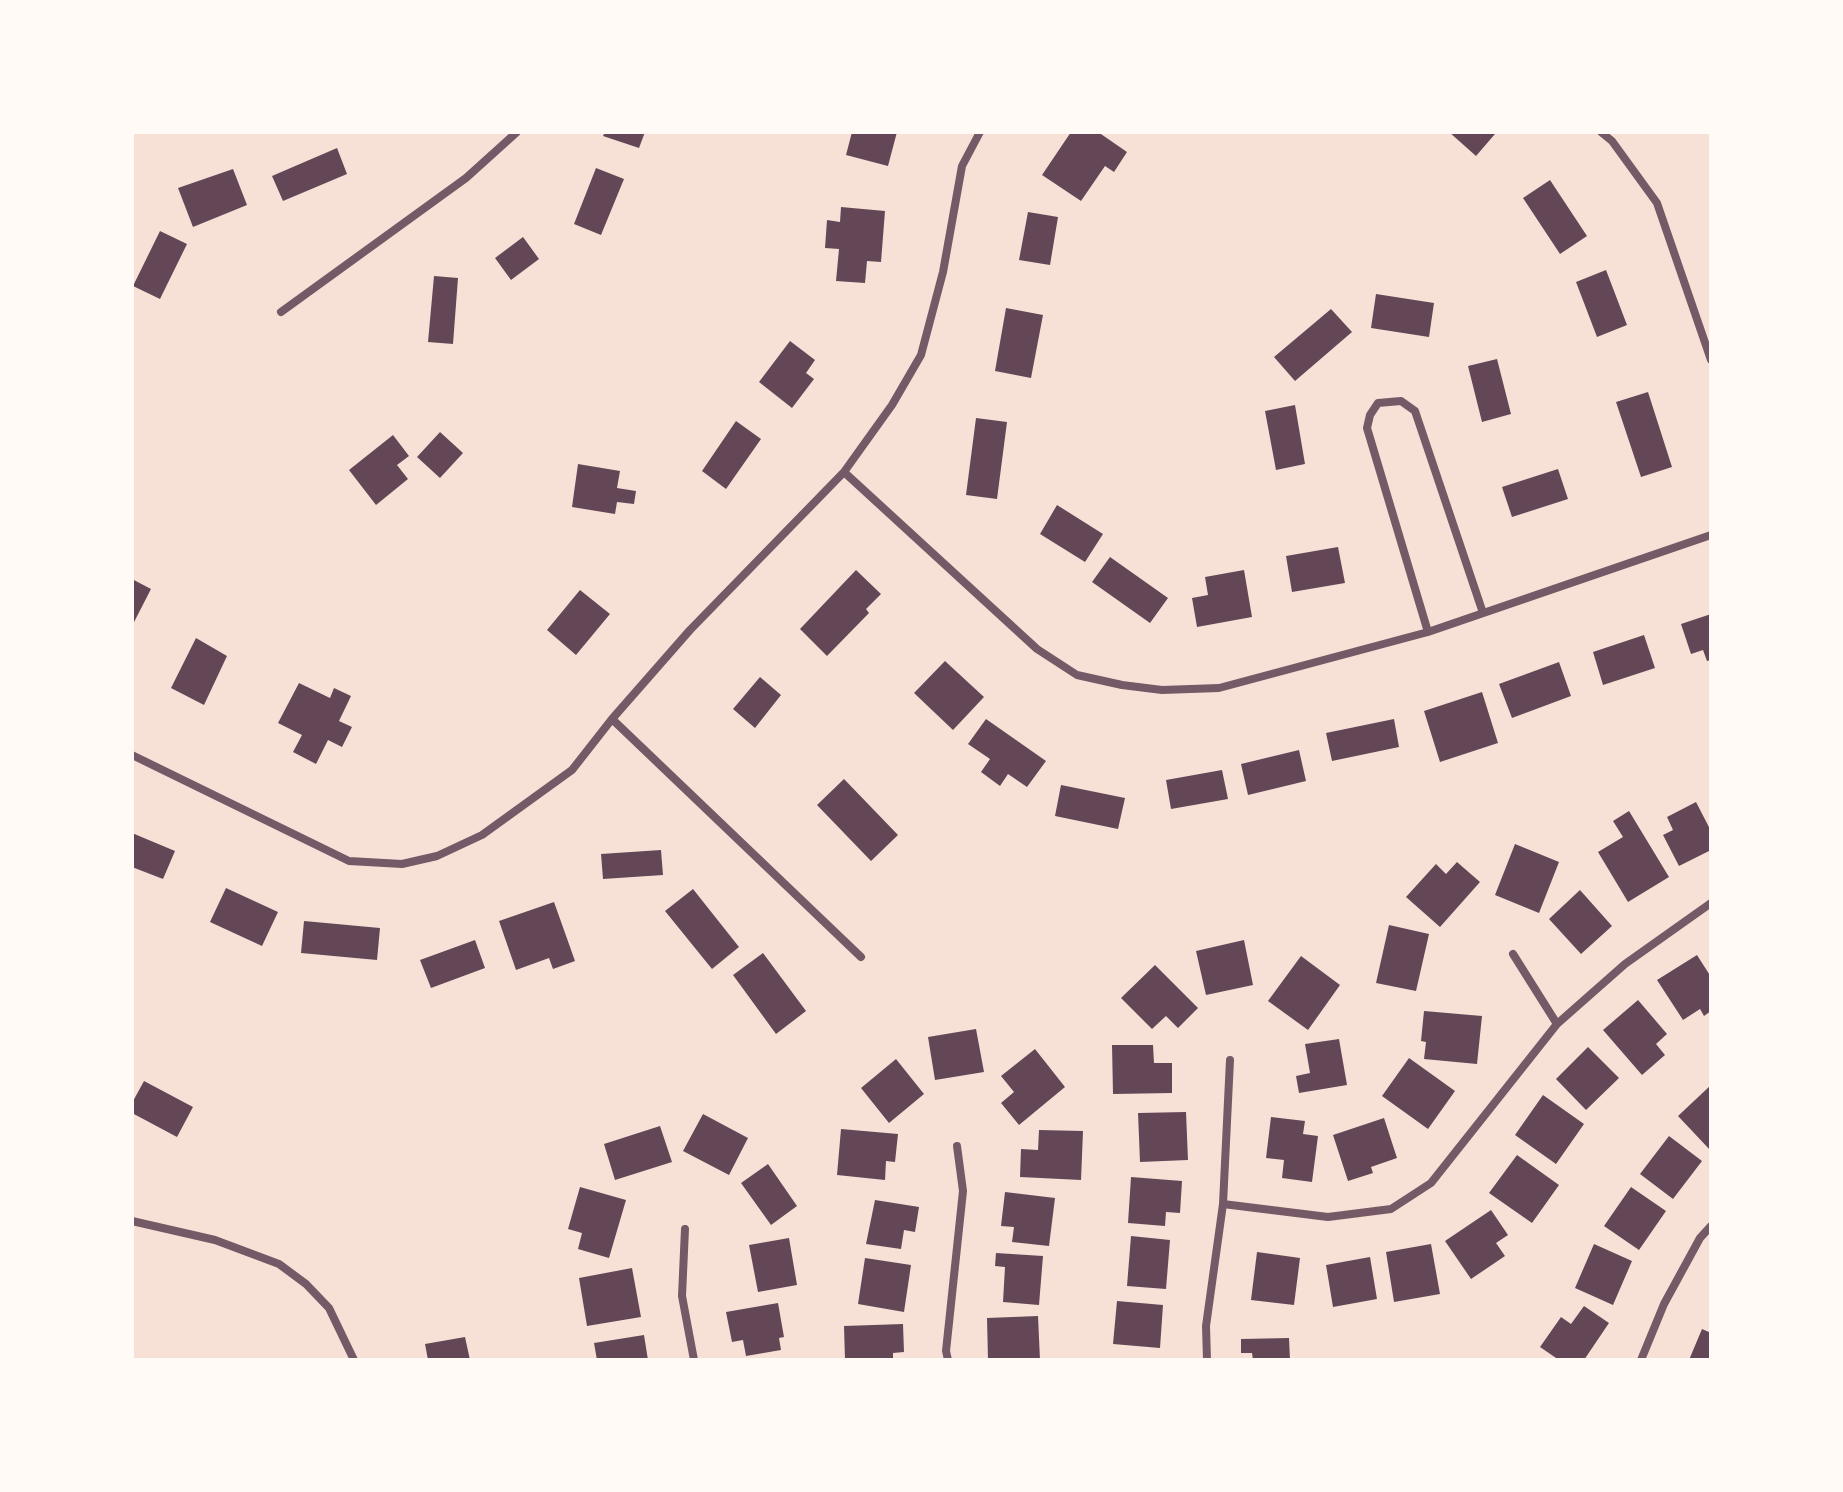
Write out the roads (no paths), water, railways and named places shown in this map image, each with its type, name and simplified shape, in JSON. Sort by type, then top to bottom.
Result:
[{"type":"street","points":[[281,312],[466,178],[517,132]]},
{"type":"street","points":[[132,755],[349,861],[402,864],[437,856],[482,835],[572,770],[690,630],[844,472],[892,405],[921,355],[943,272],[962,166],[980,132]]},
{"type":"street","points":[[1601,132],[1612,141],[1657,203],[1711,360]]},
{"type":"street","points":[[1428,632],[1367,428],[1370,415],[1378,403],[1401,401],[1415,411],[1483,613]]},
{"type":"street","points":[[844,472],[1037,649],[1077,675],[1162,690],[1219,688],[1428,632],[1711,535]]},
{"type":"street","points":[[612,719],[861,957]]},
{"type":"street","points":[[1223,1204],[1328,1217],[1391,1209],[1431,1183],[1557,1024],[1625,964],[1711,903]]},
{"type":"street","points":[[1513,954],[1557,1024]]},
{"type":"street","points":[[1207,1360],[1206,1326],[1223,1204],[1230,1060]]},
{"type":"street","points":[[948,1360],[946,1351],[963,1191],[957,1146]]},
{"type":"street","points":[[132,1221],[215,1240],[279,1264],[306,1284],[329,1308],[354,1360]]},
{"type":"street","points":[[1641,1360],[1664,1304],[1700,1238],[1711,1226]]},
{"type":"street","points":[[685,1229],[682,1296],[694,1360]]}]
